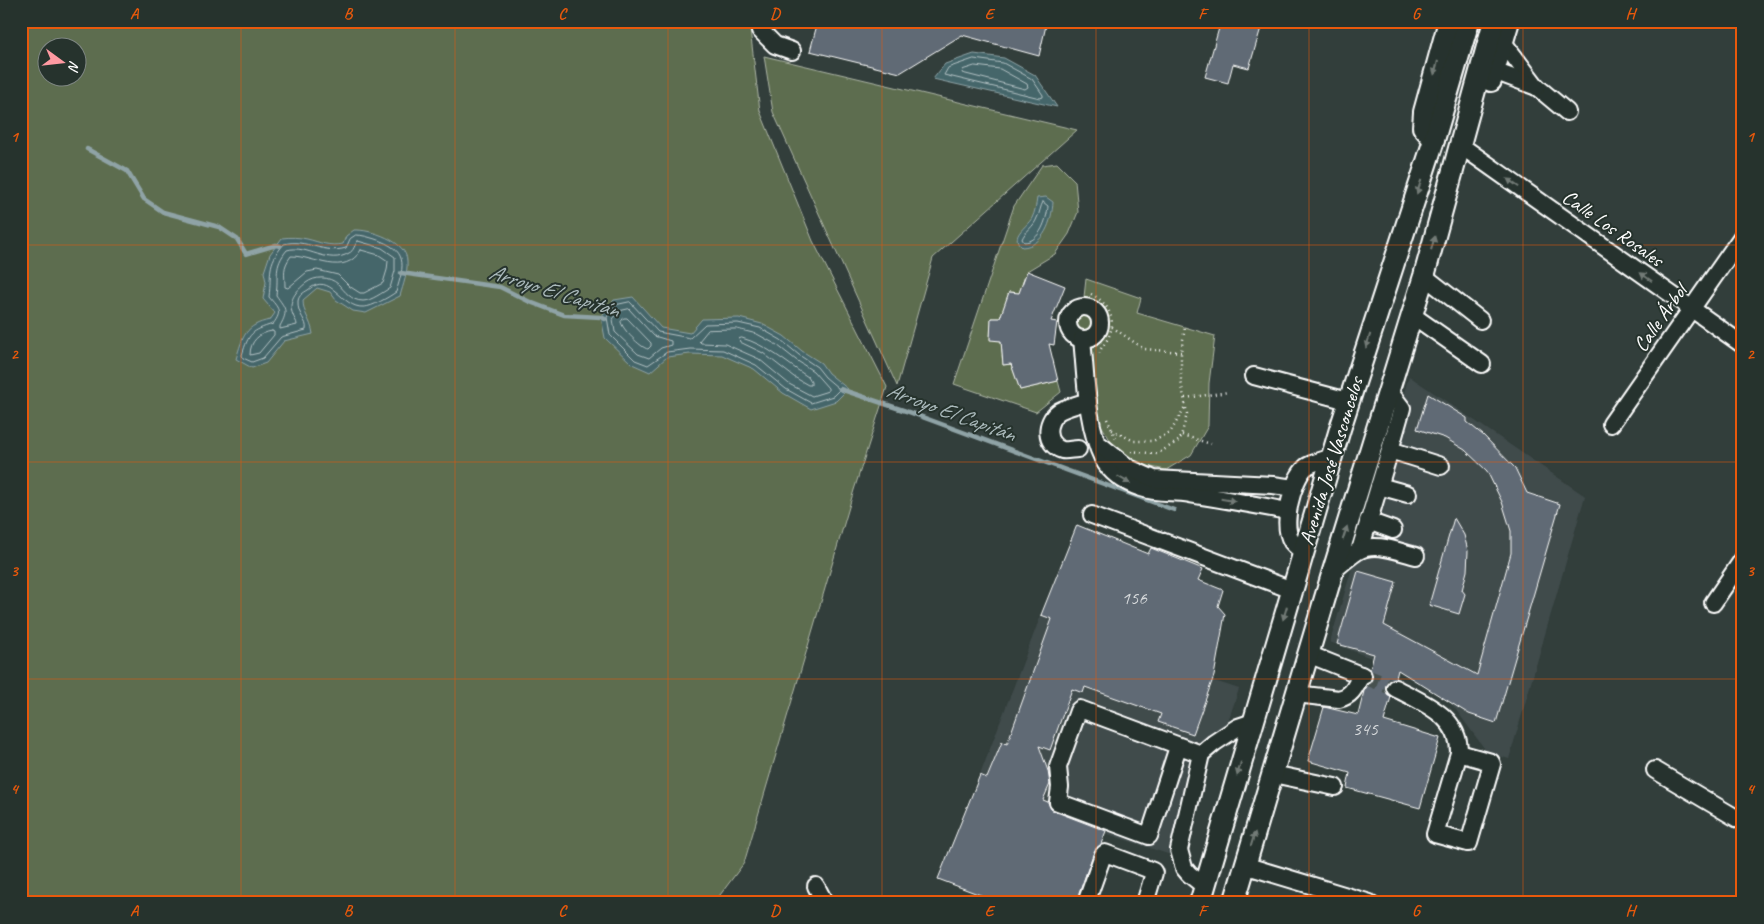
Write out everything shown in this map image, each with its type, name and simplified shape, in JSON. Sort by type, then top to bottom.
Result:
[{"type":"main road","points":[[1434,140],[1423,127],[1424,112],[1449,21]]},
{"type":"main road","name":"Avenida José Vasconcelos","points":[[1202,894],[1348,402],[1434,140],[1469,21]]},
{"type":"main road","name":"Avenida José Vasconcelos","points":[[1234,903],[1333,571],[1424,276],[1460,145],[1480,107],[1496,31],[1509,21]]},
{"type":"street","points":[[759,21],[760,30],[775,45],[792,51]]},
{"type":"street","points":[[1496,31],[1537,87],[1567,112]]},
{"type":"street","points":[[1488,68],[1537,87]]},
{"type":"street","name":"Calle Los Rosales","points":[[1460,145],[1743,345]]},
{"type":"street","name":"Calle Árbol","points":[[1611,424],[1743,235]]},
{"type":"street","points":[[1424,276],[1480,320]]},
{"type":"street","points":[[1412,315],[1482,364]]},
{"type":"street","points":[[1082,339],[1088,401],[1096,442],[1103,459],[1113,472],[1130,484],[1152,491],[1188,493],[1288,511]]},
{"type":"street","points":[[1254,376],[1348,402]]},
{"type":"street","points":[[1360,550],[1402,408],[1389,391]]},
{"type":"street","points":[[1078,449],[1063,450],[1054,445],[1049,437],[1048,427],[1051,419],[1057,412],[1088,401]]},
{"type":"street","points":[[1096,442],[1122,463],[1142,475],[1154,479],[1246,483],[1294,488]]},
{"type":"street","points":[[1390,450],[1441,466]]},
{"type":"street","points":[[1303,553],[1292,542],[1288,529],[1288,511],[1294,488],[1301,473],[1309,465],[1332,457]]},
{"type":"street","points":[[1379,486],[1408,494]]},
{"type":"street","points":[[1092,515],[1292,590]]},
{"type":"street","points":[[1368,521],[1393,530]]},
{"type":"street","points":[[1333,571],[1360,550],[1375,547],[1416,556]]},
{"type":"street","points":[[1713,603],[1743,559]]},
{"type":"street","points":[[1296,694],[1339,699],[1353,693],[1362,676],[1308,654]]},
{"type":"street","points":[[1395,688],[1426,704],[1441,715],[1450,723],[1457,734],[1460,743],[1459,753],[1435,834],[1470,843],[1492,764],[1491,762],[1459,753]]},
{"type":"street","points":[[1178,746],[1149,836],[1058,802],[1060,786],[1058,767],[1078,710],[1080,709],[1201,754]]},
{"type":"street","points":[[1202,894],[1184,868],[1179,850],[1201,754],[1238,727],[1252,722]]},
{"type":"street","points":[[1654,770],[1743,822]]},
{"type":"street","points":[[1273,774],[1335,787]]},
{"type":"street","points":[[1086,903],[1103,854],[1106,853],[1153,871],[1145,903]]},
{"type":"street","points":[[1244,865],[1370,903]]},
{"type":"street","points":[[816,886],[825,903]]},
{"type":"path","points":[[1091,294],[1101,299],[1109,308],[1112,327],[1108,339],[1100,350],[1099,356]]},
{"type":"path","points":[[1127,451],[1157,454],[1180,440],[1187,414],[1181,381],[1181,352],[1184,326]]},
{"type":"path","points":[[1112,327],[1144,349],[1181,352]]},
{"type":"path","points":[[1184,398],[1229,392]]},
{"type":"path","points":[[1112,429],[1134,441],[1153,441],[1170,433],[1186,406]]},
{"type":"path","points":[[1106,418],[1116,439],[1122,445]]},
{"type":"path","points":[[1182,435],[1211,444]]},
{"type":"shaded area","points":[[1409,376],[1585,496],[1509,759],[1487,752],[1451,703],[1389,665],[1330,642]]},
{"type":"shaded area","points":[[1041,615],[1181,670],[1239,689],[1225,730],[1212,755],[1183,859],[1105,833],[1108,825],[980,775]]},
{"type":"green space","points":[[21,21],[749,21],[760,111],[813,241],[887,387],[854,490],[744,863],[714,903],[21,903]]},
{"type":"green space","points":[[764,56],[1077,130],[933,258],[897,386],[773,112]]},
{"type":"green space","points":[[1057,163],[1075,181],[1078,212],[1069,234],[1055,254],[1027,271],[1019,293],[1009,292],[1000,318],[991,318],[990,339],[1001,341],[1003,365],[1011,364],[1020,390],[1058,381],[1061,392],[1036,412],[954,384],[1014,206],[1042,165]]},
{"type":"green space","points":[[1086,279],[1141,298],[1137,313],[1215,336],[1209,383],[1208,426],[1191,455],[1166,470],[1136,464],[1113,445],[1094,413],[1089,352],[1102,338],[1106,322],[1105,314],[1101,307],[1094,301],[1084,297]]},
{"type":"green space","points":[[1080,312],[1088,312],[1095,319],[1095,327],[1088,334],[1080,334],[1073,327],[1073,319]]},
{"type":"water","points":[[974,54],[1004,58],[1035,75],[1057,107],[933,79],[945,64]]},
{"type":"water","points":[[1046,197],[1053,202],[1049,224],[1036,242],[1030,246],[1022,247],[1018,243],[1018,236],[1032,218],[1037,198]]},
{"type":"water","points":[[354,230],[378,234],[401,248],[407,261],[407,270],[400,296],[366,313],[353,311],[336,300],[330,292],[317,288],[303,300],[304,309],[313,334],[284,341],[266,363],[252,368],[236,359],[243,338],[250,328],[270,320],[275,313],[263,299],[266,282],[264,272],[270,254],[282,238],[301,238],[338,245],[343,244],[346,236]]},
{"type":"water","points":[[633,297],[661,328],[690,333],[702,319],[739,318],[762,324],[784,336],[802,351],[821,363],[828,373],[848,389],[836,401],[811,409],[783,393],[754,369],[722,355],[690,354],[667,357],[650,372],[632,364],[605,338],[601,317],[614,300]]},
{"type":"building","points":[[818,21],[1047,21],[1039,56],[962,35],[900,73],[810,51]]},
{"type":"building","points":[[1221,21],[1263,21],[1249,68],[1233,64],[1228,83],[1205,77]]},
{"type":"building","points":[[1027,271],[1065,286],[1051,321],[1057,322],[1054,345],[1049,344],[1058,381],[1020,390],[1011,364],[1003,365],[1001,341],[990,340],[991,318],[1000,318],[1009,292],[1019,293]]},
{"type":"building","points":[[1428,394],[1467,418],[1467,422],[1483,435],[1515,468],[1527,493],[1560,504],[1496,723],[1469,714],[1398,670],[1396,678],[1390,679],[1386,684],[1386,693],[1391,697],[1384,721],[1440,738],[1420,808],[1347,788],[1350,773],[1308,761],[1324,707],[1358,715],[1364,691],[1372,679],[1373,674],[1370,669],[1374,654],[1337,644],[1358,571],[1396,582],[1384,625],[1477,675],[1511,553],[1511,531],[1502,502],[1487,471],[1465,450],[1445,438],[1417,429]]},
{"type":"building","points":[[1454,518],[1464,535],[1468,551],[1467,571],[1462,590],[1465,594],[1459,614],[1429,605]]},
{"type":"building","points":[[1077,525],[1148,554],[1151,548],[1203,569],[1198,580],[1223,590],[1218,606],[1225,614],[1214,676],[1193,734],[1158,722],[1161,714],[1085,687],[1083,693],[1072,689],[1050,750],[1039,746],[1048,771],[1050,784],[1043,800],[1048,802],[1054,811],[1106,831],[1101,844],[1094,852],[1076,902],[1067,898],[1065,903],[1052,903],[1042,899],[1041,903],[1002,903],[938,879],[980,775],[987,778],[1002,742],[1007,744],[1052,619],[1041,615]]},
{"type":"waterway","name":"Arroyo El Capitán","points":[[87,149],[127,171],[144,199],[163,212],[219,227],[237,239],[246,254],[276,245],[280,246]]},
{"type":"waterway","name":"Arroyo El Capitán","points":[[401,273],[500,287],[530,302],[564,315],[601,317],[605,319]]},
{"type":"waterway","name":"Arroyo El Capitán","points":[[840,389],[906,411],[1174,510]]},
{"type":"tunnel","points":[[1363,676],[1395,688]]}]
